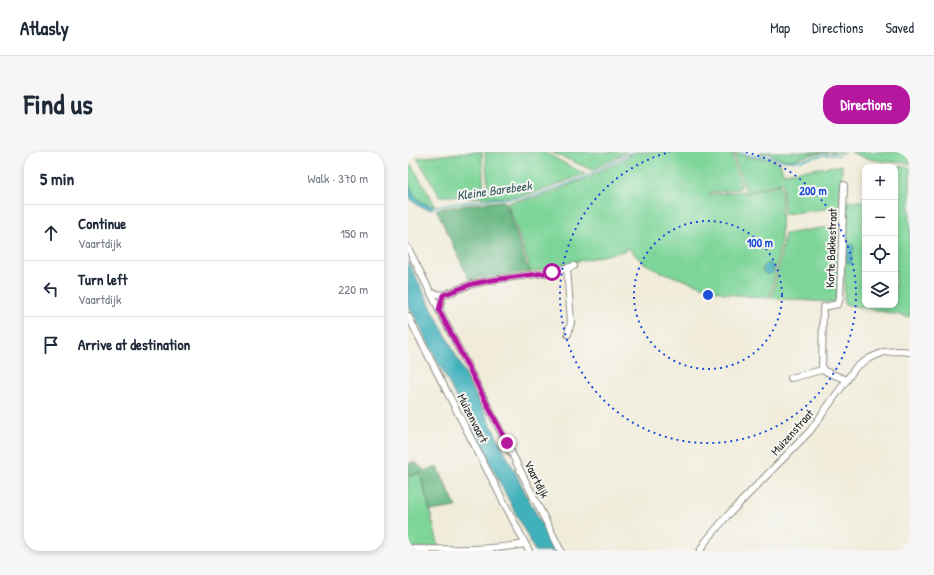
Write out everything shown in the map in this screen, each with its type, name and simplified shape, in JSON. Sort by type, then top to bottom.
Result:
[{"type":"street","name":"Korte Bakkestraat","points":[[822,370],[823,310],[826,306],[838,304],[840,298],[844,185]]},
{"type":"street","name":"Vaartdijk","points":[[408,248],[562,551]]},
{"type":"street","points":[[431,293],[443,295],[472,284],[552,272],[574,266]]},
{"type":"street","points":[[567,268],[571,322],[568,334]]},
{"type":"street","points":[[439,310],[443,295]]},
{"type":"street","name":"Muizenvaart","points":[[408,316],[529,551]]},
{"type":"street","name":"Muizenstraat","points":[[700,551],[706,541],[727,516],[810,431],[856,368],[870,358],[884,352],[910,352]]},
{"type":"street","points":[[791,378],[822,370],[847,380]]},
{"type":"street","points":[[408,549],[496,548],[525,544]]},
{"type":"green space","points":[[468,152],[482,152],[484,194],[488,193],[485,152],[544,152],[585,174],[540,191],[510,197],[487,198],[440,196],[417,158]]},
{"type":"green space","points":[[551,152],[627,152],[592,170]]},
{"type":"green space","points":[[635,152],[732,152],[741,187],[738,189],[709,193],[709,195],[742,191],[746,194],[780,184],[782,192],[781,243],[770,298],[726,294],[678,278],[659,271],[642,262],[629,248],[624,251],[530,272],[529,265],[508,204],[509,202],[546,195],[589,178]]},
{"type":"green space","points":[[761,152],[836,152],[814,154],[791,160],[782,159],[770,154],[761,154]]},
{"type":"green space","points":[[851,152],[910,152],[910,164],[865,158]]},
{"type":"green space","points":[[734,153],[751,158],[776,161],[780,163],[783,173],[842,165],[840,207],[784,214],[783,183],[780,182],[746,193]]},
{"type":"green space","points":[[408,159],[435,205],[432,206],[421,202],[415,197],[408,183]]},
{"type":"green space","points":[[898,166],[910,167],[910,317],[864,308],[898,308]]},
{"type":"green space","points":[[502,201],[506,202],[530,272],[469,279],[436,209]]},
{"type":"green space","points":[[847,201],[862,201],[862,308],[844,304]]},
{"type":"green space","points":[[839,225],[836,301],[826,302],[772,298],[785,234]]},
{"type":"green space","points":[[415,462],[425,471],[438,467],[456,507],[430,511],[420,473],[408,477],[408,464]]},
{"type":"green space","points":[[420,473],[439,547],[408,548],[408,477]]},
{"type":"water","points":[[408,183],[417,198],[432,206],[433,209],[421,207],[411,199],[408,192]]},
{"type":"water","points":[[849,244],[854,246],[851,264],[847,263],[846,254],[847,245]]},
{"type":"water","points":[[408,261],[555,551],[535,551],[408,304]]},
{"type":"water","points":[[768,263],[772,265],[774,269],[772,273],[768,275],[764,273],[762,269],[764,265]]},
{"type":"waterway","name":"Kleine Barebeek","points":[[430,207],[493,199],[528,197],[541,194],[585,177],[632,152]]},
{"type":"waterway","name":"Kleine Barebeek","points":[[738,152],[752,156],[772,157],[783,161],[796,161],[833,154],[839,155]]},
{"type":"route","points":[[507,443],[439,310],[443,295],[472,284],[552,272]]}]
